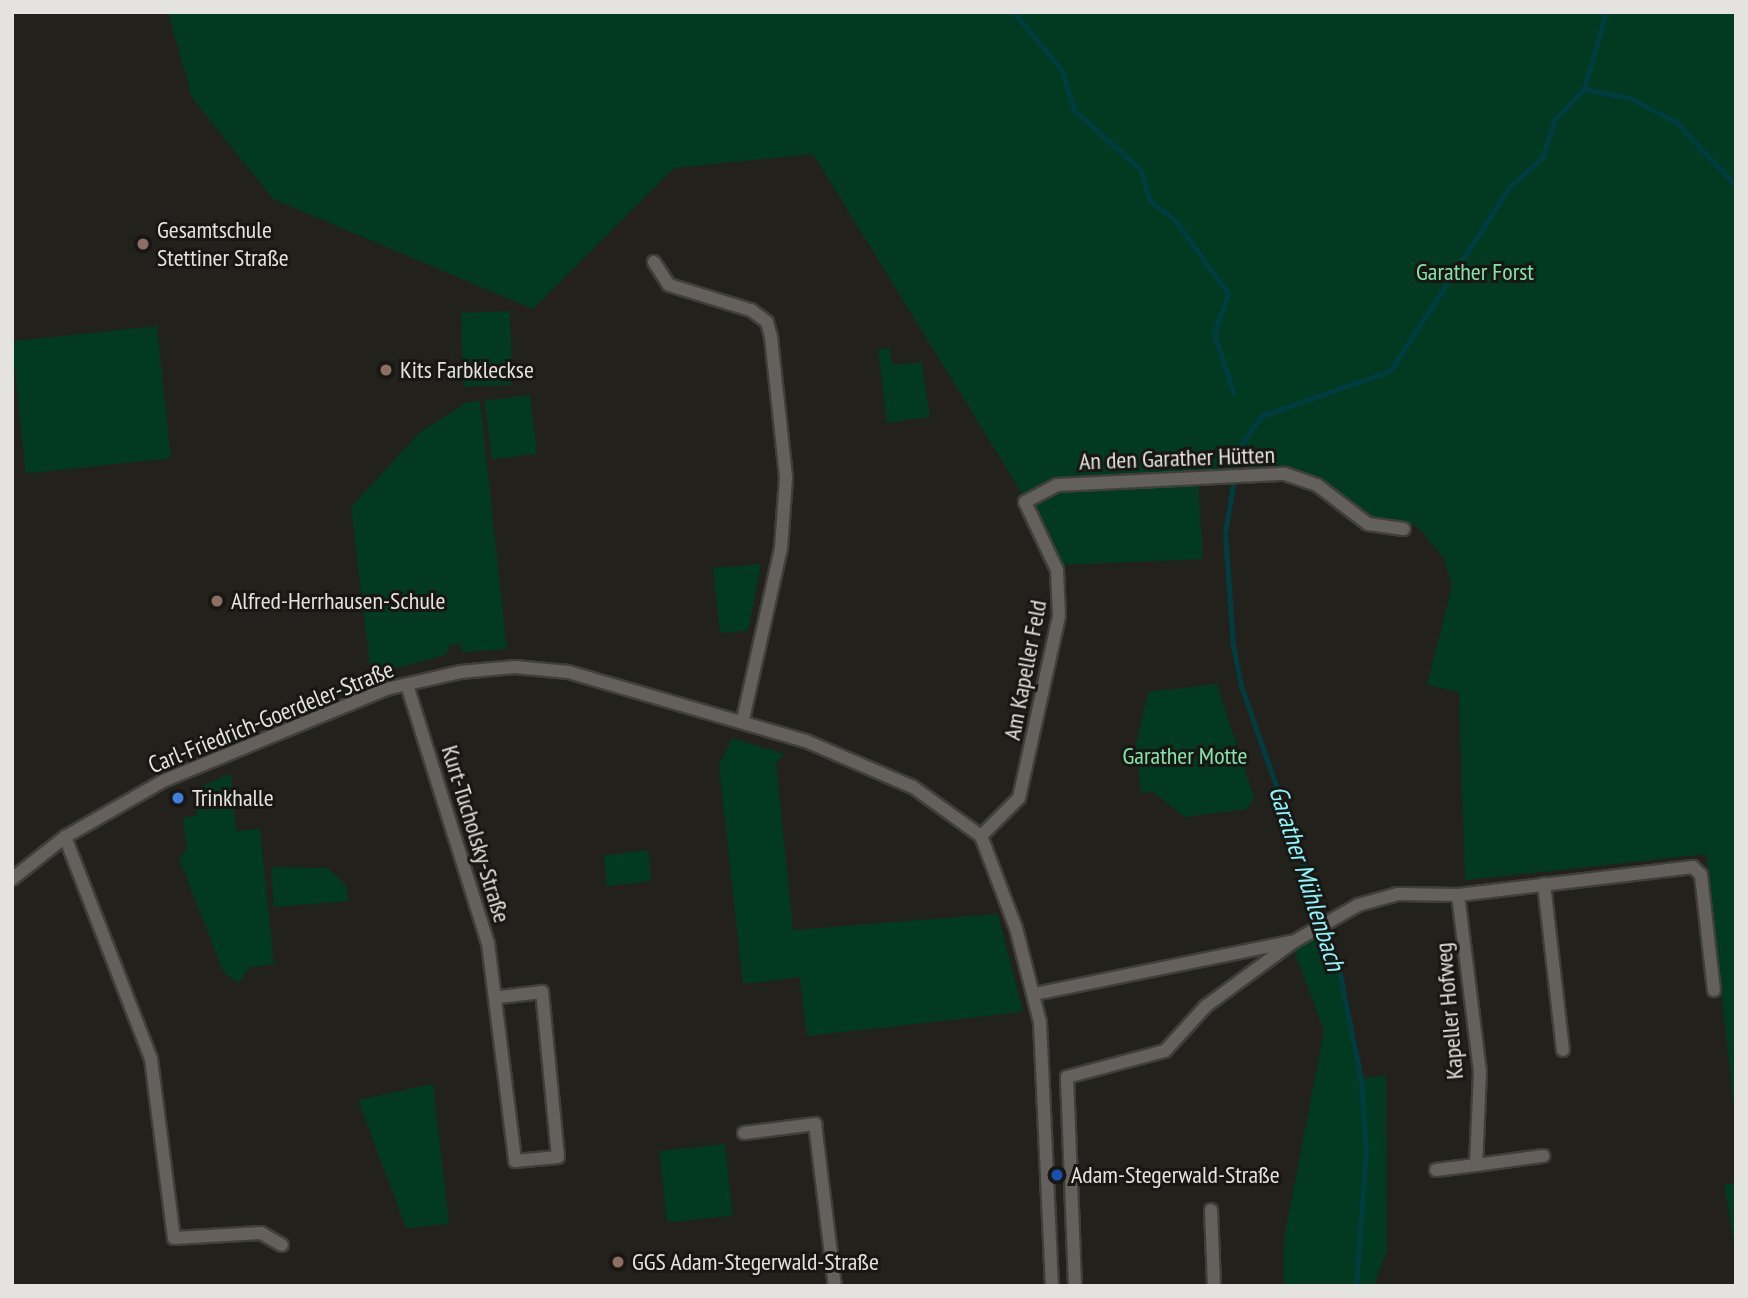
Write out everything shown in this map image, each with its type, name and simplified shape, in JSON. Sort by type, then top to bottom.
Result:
[{"type":"street","points":[[654,262],[660,279],[751,310],[771,337],[786,477],[781,548],[743,720]]},
{"type":"street","name":"An den Garather Hütten","points":[[1025,502],[1057,485],[1245,474],[1305,478],[1361,520],[1404,529]]},
{"type":"street","name":"Am Kapeller Feld","points":[[981,836],[1019,798],[1059,616],[1057,570],[1025,502]]},
{"type":"street","name":"Carl-Friedrich-Goerdeler-Straße","points":[[12,879],[65,837],[163,781],[407,685],[498,668],[568,672],[743,720],[913,787],[981,836]]},
{"type":"street","name":"Kurt-Tucholsky-Straße","points":[[407,685],[488,943],[499,997],[515,1161],[558,1157],[542,992],[499,997]]},
{"type":"street","points":[[981,836],[1016,928],[1035,994],[1045,1076],[1052,1286]]},
{"type":"street","points":[[65,837],[151,1059],[174,1238],[261,1233],[282,1245]]},
{"type":"street","points":[[1045,1076],[1067,1077],[1165,1051],[1206,1006],[1293,942],[1339,915],[1398,894],[1458,895],[1698,868],[1714,990]]},
{"type":"street","points":[[1544,884],[1563,1050]]},
{"type":"street","name":"Kapeller Hofweg","points":[[1458,895],[1480,1071],[1476,1165]]},
{"type":"street","points":[[1035,994],[1293,942]]},
{"type":"street","points":[[1067,1077],[1075,1286]]},
{"type":"street","points":[[744,1133],[815,1124],[835,1286]]},
{"type":"street","points":[[1436,1170],[1543,1156]]},
{"type":"street","points":[[1211,1210],[1214,1286]]},
{"type":"green space","name":"Garather Forst","points":[[168,12],[1736,12],[1736,1125],[1706,854],[1465,880],[1459,692],[1427,685],[1452,586],[1444,558],[1417,526],[1371,522],[1305,477],[1198,478],[1203,559],[1059,565],[1026,500],[813,154],[674,168],[533,309],[273,199],[192,98]]},
{"type":"green space","points":[[510,311],[513,385],[464,387],[461,313]]},
{"type":"green space","points":[[157,326],[171,458],[26,474],[12,341]]},
{"type":"green space","points":[[890,348],[892,365],[922,362],[930,417],[887,423],[878,350]]},
{"type":"green space","points":[[530,395],[537,454],[492,459],[484,401]]},
{"type":"green space","points":[[480,401],[507,649],[462,652],[461,644],[447,646],[448,654],[371,675],[351,507],[419,433],[467,402]]},
{"type":"green space","points":[[761,564],[748,631],[720,633],[713,568]]},
{"type":"green space","name":"Garather Motte","points":[[1217,684],[1254,798],[1247,809],[1185,817],[1153,792],[1141,793],[1136,744],[1148,692]]},
{"type":"green space","points":[[732,738],[785,754],[776,763],[793,930],[998,914],[1023,1012],[807,1036],[800,977],[743,984],[719,765]]},
{"type":"green space","points":[[231,773],[236,831],[260,829],[274,964],[250,967],[239,983],[224,973],[179,859],[187,849],[183,818],[197,816],[194,790]]},
{"type":"green space","points":[[648,850],[652,881],[607,886],[603,855]]},
{"type":"green space","points":[[271,867],[328,868],[346,885],[349,901],[274,907]]},
{"type":"green space","points":[[1327,926],[1364,1078],[1386,1075],[1387,1250],[1374,1286],[1284,1286],[1284,1239],[1324,1031],[1293,947]]},
{"type":"green space","points":[[433,1084],[449,1224],[406,1228],[358,1100]]},
{"type":"green space","points":[[725,1144],[733,1216],[667,1223],[659,1151]]},
{"type":"green space","points":[[1736,1183],[1736,1253],[1724,1185]]},
{"type":"waterway","points":[[1013,12],[1061,69],[1074,110],[1140,169],[1150,201],[1174,219],[1228,293],[1214,333],[1234,394]]},
{"type":"waterway","name":"Garather Mühlenbach","points":[[1356,1286],[1366,1151],[1361,1080],[1337,960],[1241,686],[1233,645],[1225,533],[1239,448],[1261,416],[1390,371],[1510,186],[1542,158],[1554,120],[1584,89],[1606,12]]},
{"type":"waterway","points":[[1584,89],[1630,98],[1676,122],[1736,186]]},
{"type":"place","name":"Gesamtschule Stettiner Straße","points":[[143,244]]},
{"type":"place","name":"Kits Farbkleckse","points":[[386,370]]},
{"type":"place","name":"Alfred-Herrhausen-Schule","points":[[217,601]]},
{"type":"place","name":"Trinkhalle","points":[[178,798]]},
{"type":"place","name":"Adam-Stegerwald-Straße","points":[[1057,1175]]},
{"type":"place","name":"GGS Adam-Stegerwald-Straße","points":[[618,1262]]}]
